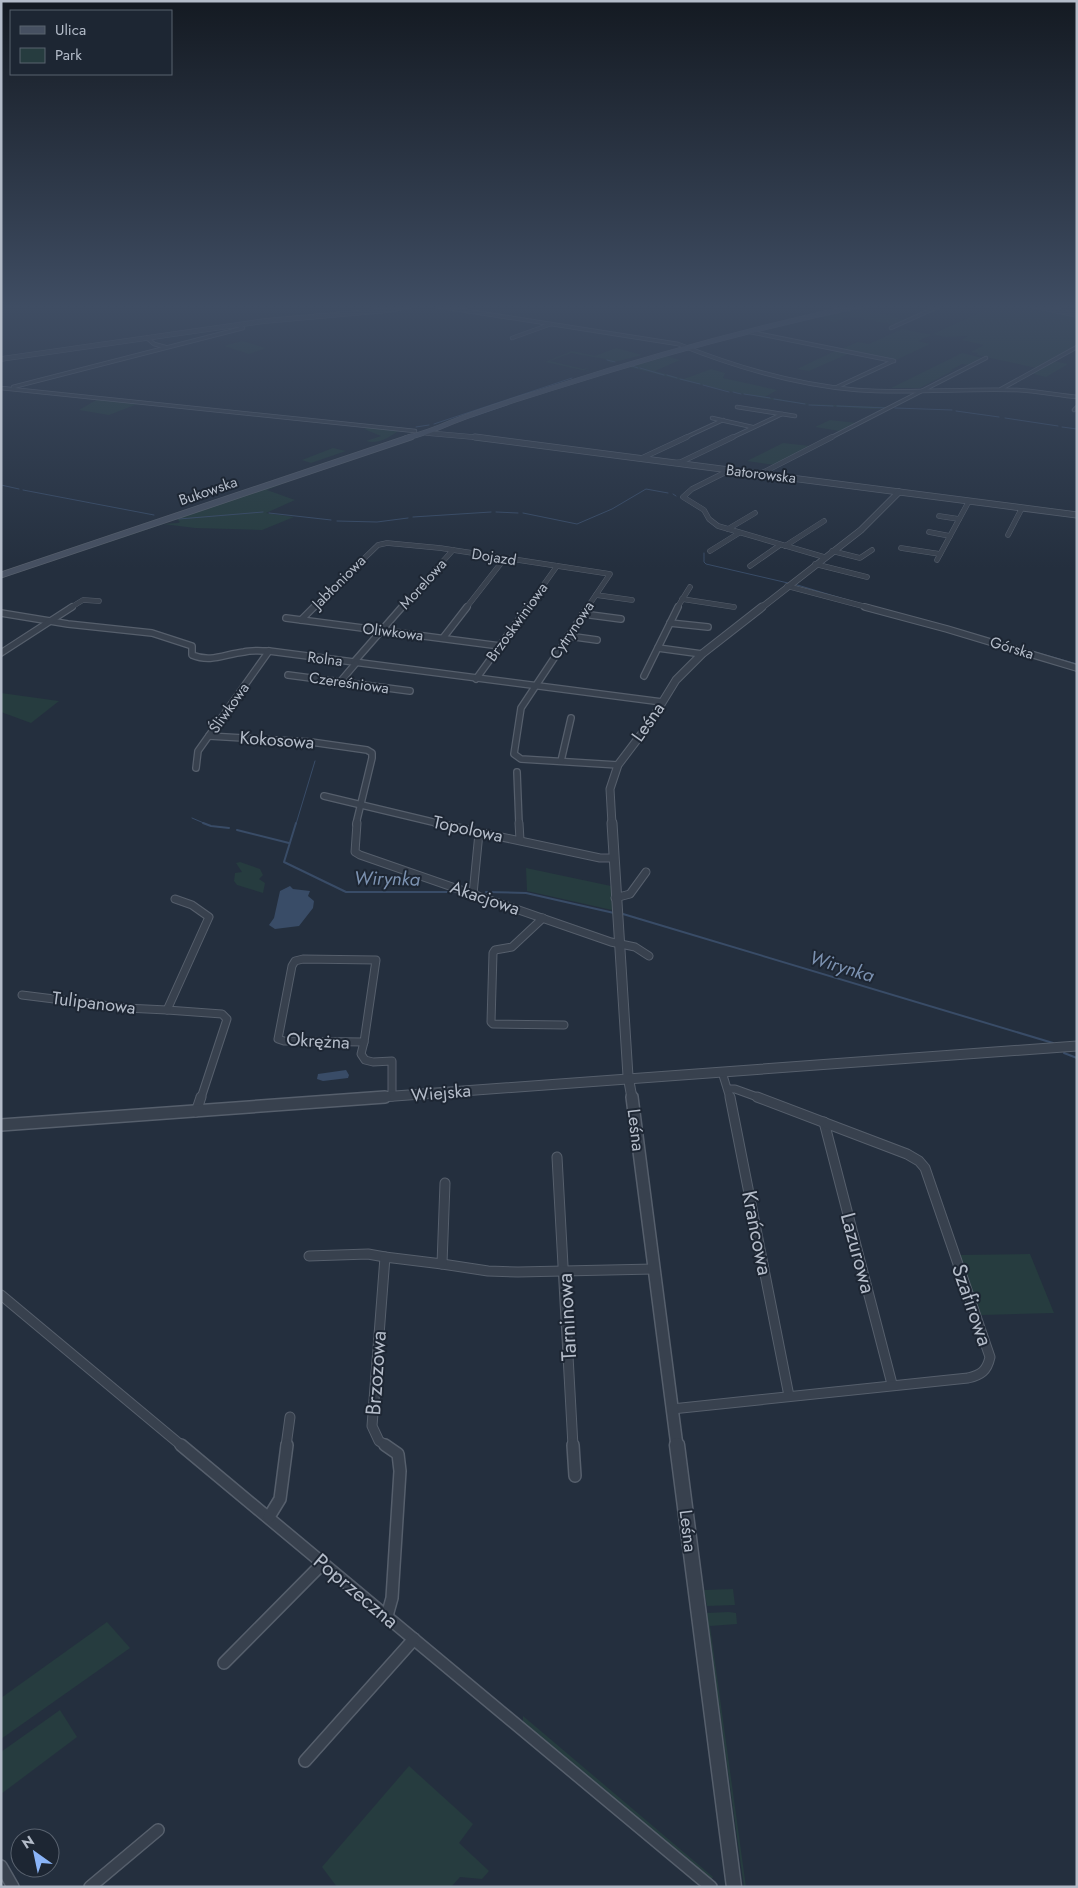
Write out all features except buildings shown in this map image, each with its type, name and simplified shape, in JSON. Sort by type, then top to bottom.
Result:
[{"type":"main road","name":"Bukowska","points":[[1,573],[537,392]]},
{"type":"main road","name":"Bukowska","points":[[426,431],[540,392]]},
{"type":"main road","name":"Bukowska","points":[[1,573],[417,429]]},
{"type":"main road","points":[[417,429],[426,431]]},
{"type":"street","points":[[39,392],[417,429]]},
{"type":"street","points":[[760,474],[919,392]]},
{"type":"street","points":[[1024,392],[1077,397]]},
{"type":"street","points":[[737,406],[795,416]]},
{"type":"street","points":[[680,463],[782,414]]},
{"type":"street","points":[[712,418],[753,428]]},
{"type":"street","points":[[642,458],[723,420]]},
{"type":"street","name":"Batorowska","points":[[433,429],[445,433]]},
{"type":"street","name":"Batorowska","points":[[426,431],[1077,515]]},
{"type":"street","points":[[730,470],[692,489],[683,497],[704,510],[712,522],[728,529],[824,557]]},
{"type":"street","name":"Leśna","points":[[734,1887],[630,1081],[628,1079],[615,898],[610,789],[618,765],[643,732],[676,680],[702,654],[861,530],[899,492]]},
{"type":"street","points":[[937,560],[969,501]]},
{"type":"street","points":[[1008,535],[1022,508]]},
{"type":"street","points":[[728,529],[755,513]]},
{"type":"street","points":[[939,516],[959,519]]},
{"type":"street","points":[[750,566],[824,521]]},
{"type":"street","points":[[929,532],[950,536]]},
{"type":"street","points":[[710,551],[739,533]]},
{"type":"street","name":"Dojazd","points":[[378,544],[387,543],[453,550],[610,574]]},
{"type":"street","name":"Jabłoniowa","points":[[301,620],[378,544]]},
{"type":"street","points":[[901,548],[940,554]]},
{"type":"street","name":"Morelowa","points":[[340,682],[431,573],[453,550]]},
{"type":"street","points":[[832,551],[860,558],[872,550]]},
{"type":"street","points":[[443,638],[505,558]]},
{"type":"street","points":[[816,564],[867,577]]},
{"type":"street","name":"Brzoskwiniowa","points":[[476,679],[557,566]]},
{"type":"street","name":"Cytrynowa","points":[[561,761],[521,759],[514,754],[521,708],[610,574]]},
{"type":"street","name":"Górska","points":[[787,586],[947,629],[1077,668]]},
{"type":"street","points":[[644,676],[682,599],[690,587]]},
{"type":"street","points":[[596,595],[632,600]]},
{"type":"street","points":[[682,599],[734,608]]},
{"type":"street","points":[[1,653],[84,600],[98,601]]},
{"type":"street","name":"Rolna","points":[[1,613],[152,633],[192,646],[192,655],[208,659],[218,659],[245,651],[269,651],[662,702]]},
{"type":"street","points":[[584,614],[621,619]]},
{"type":"street","name":"Oliwkowa","points":[[286,618],[500,646]]},
{"type":"street","points":[[670,623],[708,627]]},
{"type":"street","points":[[568,636],[597,640]]},
{"type":"street","points":[[658,648],[702,654]]},
{"type":"street","name":"Śliwkowa","points":[[196,768],[198,751],[269,651]]},
{"type":"street","name":"Czereśniowa","points":[[288,675],[410,691]]},
{"type":"street","points":[[571,718],[561,761],[618,765]]},
{"type":"street","name":"Kokosowa","points":[[209,736],[345,746],[367,750],[372,753],[372,758]]},
{"type":"street","name":"Akacjowa","points":[[372,758],[356,826],[355,852],[618,944],[635,947],[649,956]]},
{"type":"street","points":[[517,772],[520,840]]},
{"type":"street","name":"Topolowa","points":[[324,796],[479,833],[600,858],[613,858]]},
{"type":"street","points":[[473,894],[479,833]]},
{"type":"street","points":[[615,898],[630,894],[646,872]]},
{"type":"street","points":[[167,1010],[208,917],[192,905],[175,899]]},
{"type":"street","points":[[543,918],[512,947],[495,950],[493,953],[491,1022],[493,1024],[564,1025]]},
{"type":"street","name":"Okrężna","points":[[364,1042],[284,1041],[278,1039],[292,966],[295,961],[303,959],[376,960],[364,1042],[361,1054],[365,1060],[373,1062],[392,1061],[392,1097]]},
{"type":"street","name":"Tulipanowa","points":[[22,994],[126,1008],[222,1014],[227,1019],[196,1112]]},
{"type":"street","name":"Wiejska","points":[[1,1126],[1077,1046]]},
{"type":"street","name":"Krańcowa","points":[[722,1072],[728,1089],[789,1396]]},
{"type":"street","name":"Szafirowa","points":[[672,1409],[981,1375],[988,1368],[990,1357],[925,1168],[919,1161],[907,1154],[774,1103],[728,1089]]},
{"type":"street","name":"Lazurowa","points":[[824,1122],[892,1384]]},
{"type":"street","name":"Tarninowa","points":[[557,1157],[575,1476]]},
{"type":"street","points":[[442,1264],[445,1183]]},
{"type":"street","points":[[309,1256],[368,1254],[488,1271],[654,1269]]},
{"type":"street","name":"Brzozowa","points":[[385,1257],[372,1426],[379,1441],[398,1454],[400,1470],[392,1598],[387,1616]]},
{"type":"street","name":"Poprzeczna","points":[[1,1295],[711,1887]]},
{"type":"street","points":[[269,1517],[280,1499],[290,1418]]},
{"type":"street","points":[[224,1663],[323,1563]]},
{"type":"street","points":[[305,1761],[414,1639]]},
{"type":"street","points":[[90,1887],[158,1830]]},
{"type":"street","points":[[1,1866],[13,1887]]},
{"type":"green space","points":[[734,392],[773,392],[765,397],[810,404],[888,407],[866,409],[815,405],[761,398]]},
{"type":"green space","points":[[98,399],[140,403],[109,415],[79,410]]},
{"type":"green space","points":[[830,420],[857,423],[840,431],[815,427]]},
{"type":"green space","points":[[372,427],[399,430],[388,438],[379,441],[366,441],[381,436],[364,429]]},
{"type":"green space","points":[[783,443],[810,446],[775,465],[747,461]]},
{"type":"green space","points":[[333,448],[346,451],[311,463],[302,460]]},
{"type":"green space","points":[[278,484],[280,485],[267,490],[295,500],[266,513],[294,517],[262,530],[195,528],[163,524],[91,549],[162,524],[178,523],[180,522],[177,519],[179,518]]},
{"type":"green space","points":[[1,693],[59,701],[31,723],[1,712]]},
{"type":"green space","points":[[240,862],[260,869],[263,875],[259,879],[265,883],[263,893],[237,885],[234,881],[235,873],[242,872],[236,863]]},
{"type":"green space","points":[[526,868],[611,886],[612,910],[527,891]]},
{"type":"green space","points":[[1030,1254],[1054,1313],[982,1315],[977,1312],[958,1255]]},
{"type":"green space","points":[[733,1589],[735,1605],[707,1606],[704,1590]]},
{"type":"green space","points":[[706,1613],[736,1613],[737,1624],[710,1626],[746,1887],[744,1887]]},
{"type":"green space","points":[[107,1622],[130,1648],[1,1739],[1,1698]]},
{"type":"green space","points":[[60,1710],[77,1737],[1,1794],[1,1752]]},
{"type":"green space","points":[[523,1716],[713,1877],[711,1880],[523,1723]]},
{"type":"green space","points":[[409,1766],[473,1824],[459,1843],[489,1871],[482,1879],[460,1877],[451,1887],[337,1887],[322,1867]]},
{"type":"water","points":[[290,886],[293,889],[310,891],[308,896],[314,901],[313,908],[299,926],[275,929],[269,925],[274,918],[280,891]]},
{"type":"water","points":[[346,1070],[349,1075],[348,1078],[323,1081],[317,1079],[318,1074]]},
{"type":"waterway","points":[[434,424],[530,392]]},
{"type":"waterway","points":[[733,392],[741,394]]},
{"type":"waterway","points":[[744,394],[770,398]]},
{"type":"waterway","points":[[774,399],[805,404]]},
{"type":"waterway","points":[[472,417],[507,405]]},
{"type":"waterway","points":[[809,405],[833,406]]},
{"type":"waterway","points":[[837,406],[887,408]]},
{"type":"waterway","points":[[895,408],[952,410]]},
{"type":"waterway","points":[[956,411],[999,417]]},
{"type":"waterway","points":[[1005,418],[1058,426]]},
{"type":"waterway","points":[[416,427],[429,425]]},
{"type":"waterway","points":[[1062,427],[1077,429]]},
{"type":"waterway","points":[[1,485],[19,489]]},
{"type":"waterway","points":[[523,513],[577,524],[612,509],[646,489],[668,493]]},
{"type":"waterway","points":[[23,490],[154,515]]},
{"type":"waterway","points":[[179,519],[263,512]]},
{"type":"waterway","points":[[413,517],[491,512]]},
{"type":"waterway","points":[[496,512],[518,513]]},
{"type":"waterway","points":[[269,513],[331,520]]},
{"type":"waterway","points":[[337,521],[377,522],[408,518]]},
{"type":"waterway","points":[[704,553],[704,562],[706,564],[788,583]]},
{"type":"waterway","points":[[794,584],[861,604]]},
{"type":"waterway","points":[[909,616],[1077,664]]},
{"type":"waterway","name":"Wirynka","points":[[296,824],[315,761]]},
{"type":"waterway","points":[[192,818],[206,824]]},
{"type":"waterway","points":[[203,823],[229,828]]},
{"type":"waterway","name":"Wirynka","points":[[296,823],[284,862],[346,892],[453,892]]},
{"type":"waterway","points":[[237,830],[289,843]]},
{"type":"waterway","name":"Wirynka","points":[[486,892],[526,893],[614,913]]},
{"type":"waterway","name":"Wirynka","points":[[623,914],[1053,1043]]},
{"type":"waterway","name":"Wirynka","points":[[1064,1053],[1077,1058]]}]
